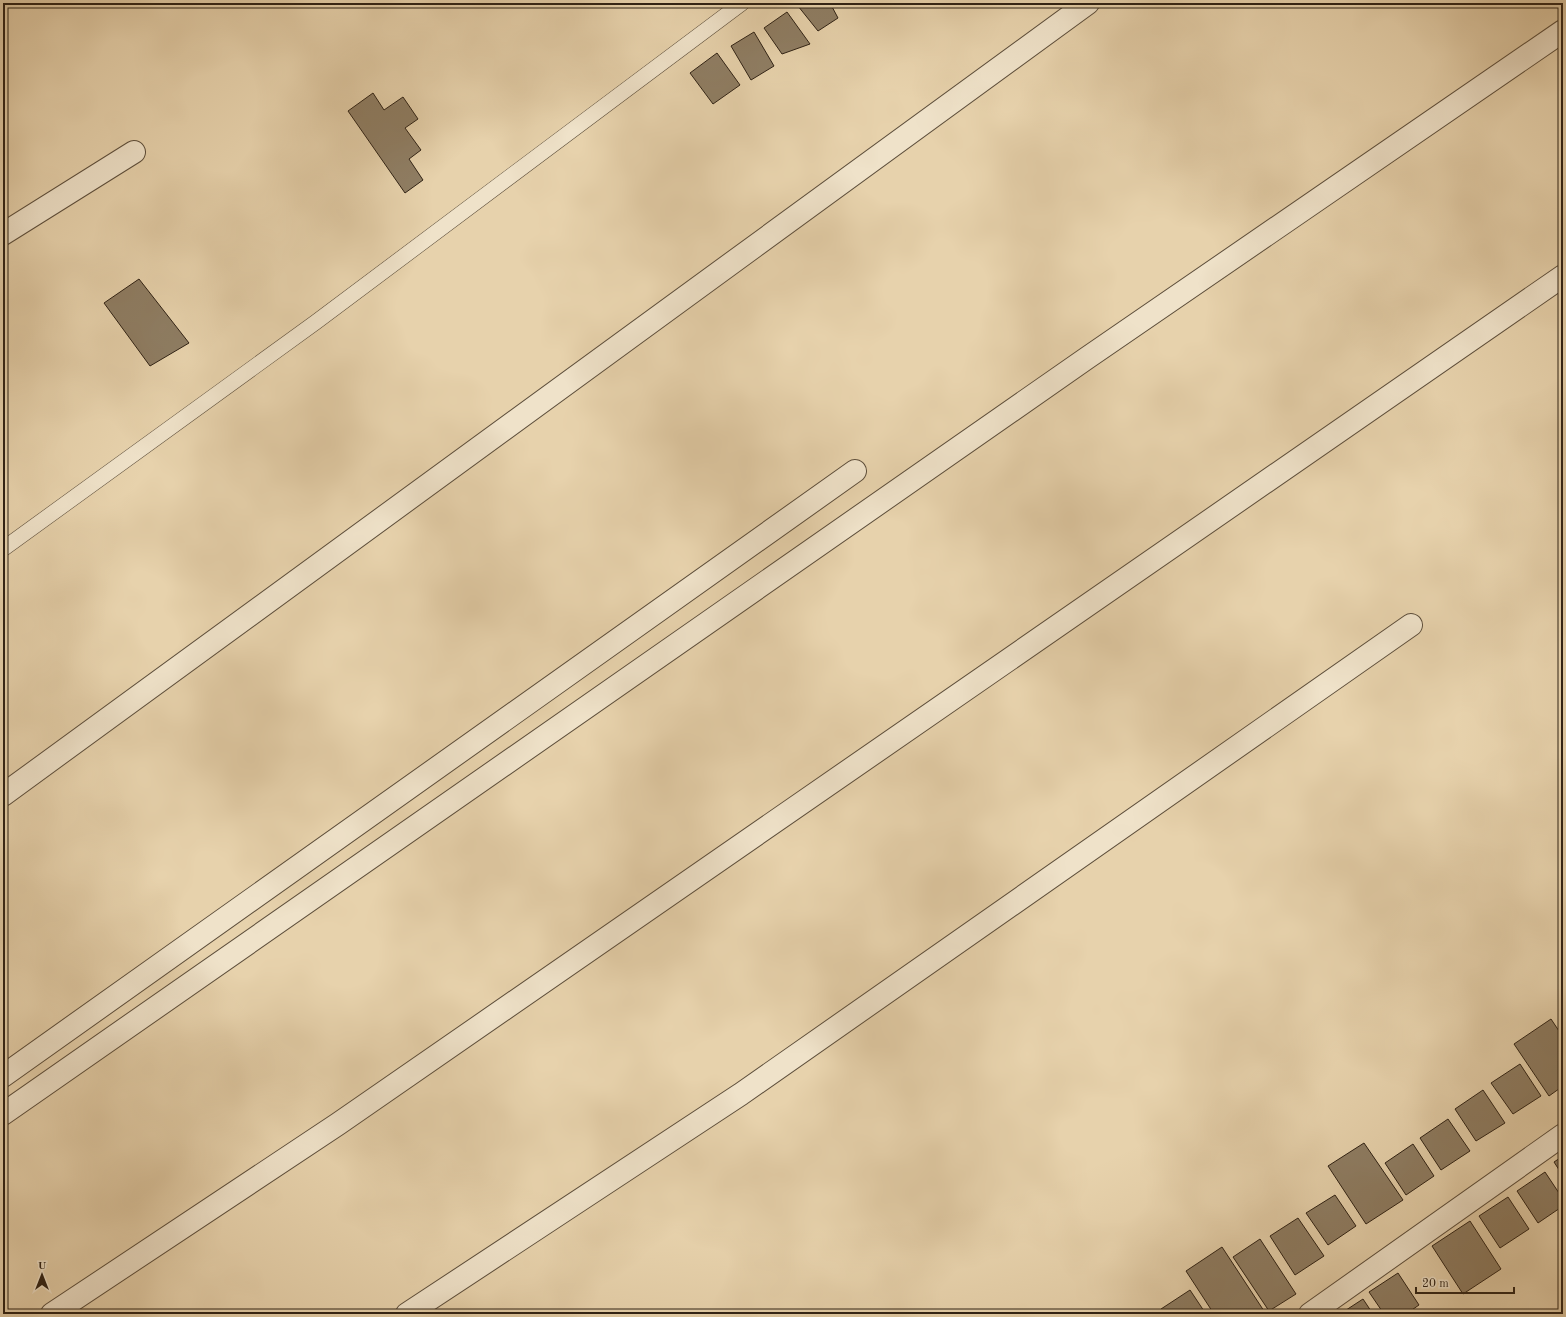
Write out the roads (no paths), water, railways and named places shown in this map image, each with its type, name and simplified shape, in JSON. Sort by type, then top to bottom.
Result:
[{"type":"street","points":[[3,795],[1088,3]]},
{"type":"street","points":[[3,1114],[1080,363],[1563,31]]},
{"type":"street","points":[[3,234],[134,152]]},
{"type":"street","points":[[52,1314],[338,1124],[1563,276]]},
{"type":"street","points":[[3,1076],[855,471]]},
{"type":"street","points":[[407,1314],[741,1094],[1411,625]]},
{"type":"street","points":[[1310,1314],[1563,1135]]},
{"type":"lane","points":[[3,549],[322,317],[742,3]]}]
